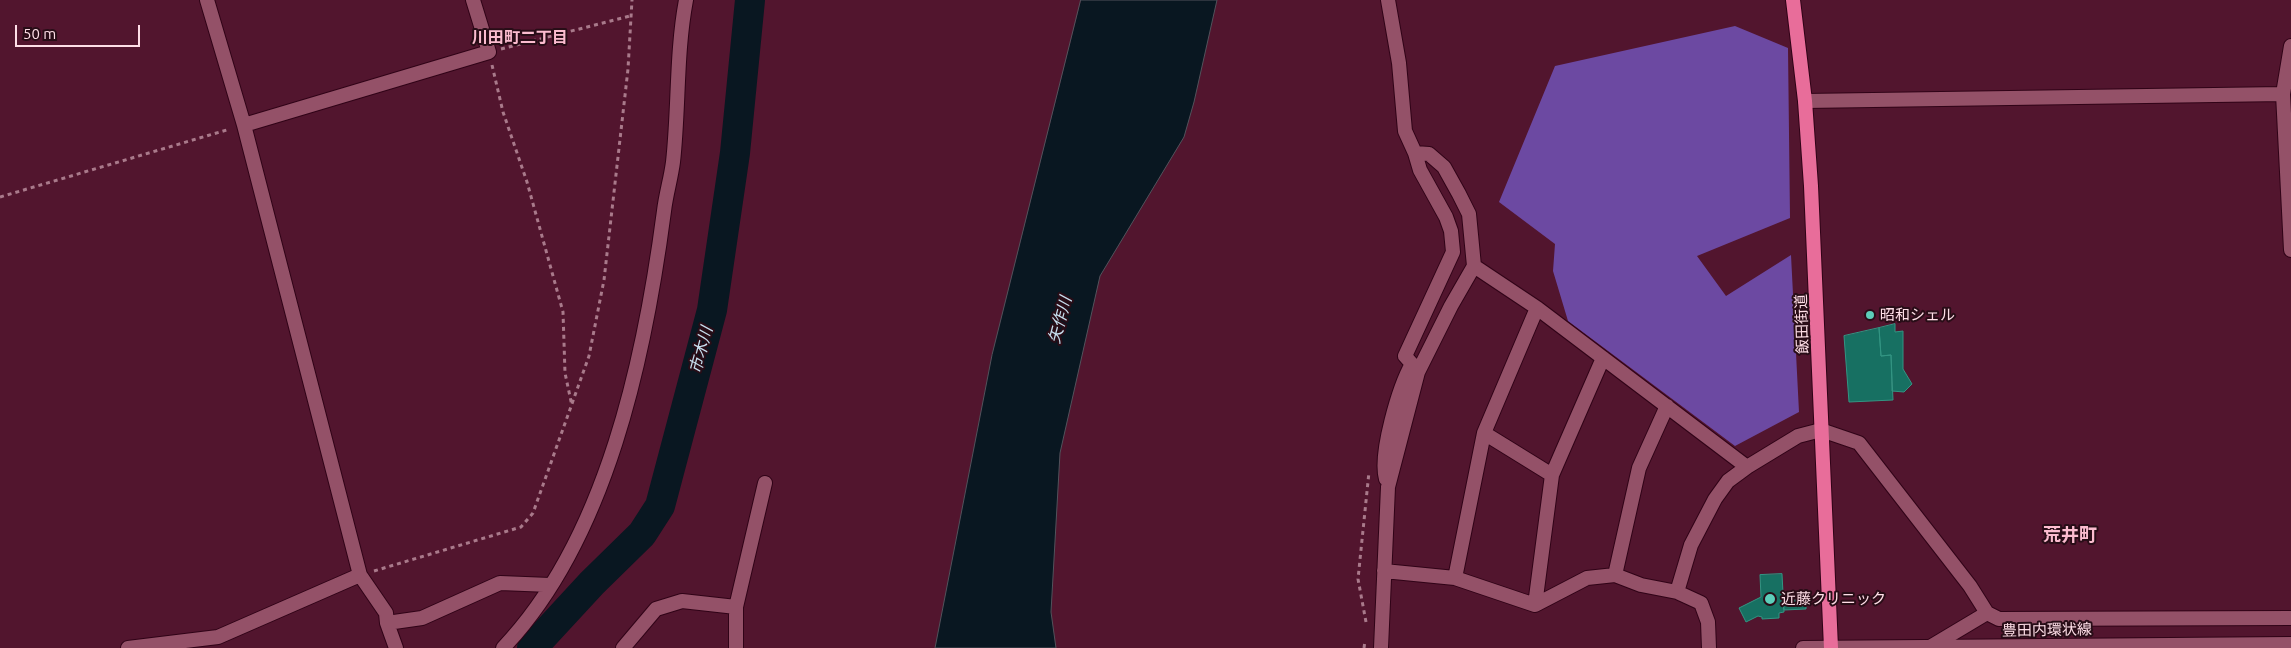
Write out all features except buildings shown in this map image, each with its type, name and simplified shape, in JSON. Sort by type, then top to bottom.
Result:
[{"type":"highway","name":"飯田街道","points":[[1793,0],[1805,101],[1819,332],[1821,430],[1831,648]]},
{"type":"street","points":[[207,0],[244,125],[360,575],[386,613],[387,623],[396,648]]},
{"type":"street","points":[[244,125],[489,52],[473,0]]},
{"type":"street","points":[[503,648],[517,634],[550,585],[583,528],[612,454],[640,347],[658,266],[673,162],[676,91],[686,0]]},
{"type":"street","points":[[1388,0],[1399,63],[1405,131],[1415,152],[1420,170],[1446,217],[1451,231],[1452,252],[1405,356],[1412,364],[1403,380],[1388,439],[1384,473],[1388,487]]},
{"type":"street","points":[[2291,46],[2283,94],[2291,250]]},
{"type":"street","points":[[1805,101],[2283,94]]},
{"type":"street","points":[[1381,648],[1388,487],[1418,372],[1451,306],[1474,266],[1468,214],[1459,194],[1444,167],[1429,154],[1415,152]]},
{"type":"street","points":[[1474,266],[1537,308],[1747,467]]},
{"type":"street","points":[[1455,578],[1484,433],[1537,308]]},
{"type":"street","points":[[1535,605],[1552,475],[1603,358]]},
{"type":"street","points":[[1615,575],[1639,468],[1667,406]]},
{"type":"street","points":[[1677,592],[1691,546],[1715,499],[1728,481],[1747,467],[1798,436],[1821,430],[1859,443],[1970,586],[1988,613],[1999,619],[2291,618]]},
{"type":"street","points":[[1484,433],[1552,475]]},
{"type":"street","points":[[736,648],[736,607],[765,483]]},
{"type":"street","points":[[1384,571],[1455,578],[1535,605],[1588,578],[1615,575],[1641,585],[1677,592],[1701,603],[1708,622],[1709,648]]},
{"type":"street","points":[[128,648],[218,637],[360,575]]},
{"type":"street","points":[[387,623],[422,618],[500,583],[550,585]]},
{"type":"street","points":[[623,648],[656,609],[682,601],[736,607]]},
{"type":"street","points":[[1930,647],[1988,613]]},
{"type":"street","name":"豊田内環状線","points":[[1804,648],[2291,644]]},
{"type":"path","points":[[360,575],[521,527],[533,513],[589,356],[604,280],[628,69],[632,0]]},
{"type":"path","points":[[572,406],[565,374],[563,312],[527,182],[503,112],[489,52],[630,16]]},
{"type":"path","points":[[0,196],[244,125]]},
{"type":"shaded area","points":[[1735,26],[1788,48],[1790,218],[1697,256],[1726,296],[1791,255],[1799,412],[1735,446],[1568,321],[1553,271],[1555,244],[1499,202],[1555,66]]},
{"type":"water","name":"矢作川","points":[[1081,0],[1217,0],[1194,102],[1184,137],[1100,276],[1060,453],[1051,612],[1056,648],[935,648],[992,355]]},
{"type":"waterway","name":"市木川","points":[[532,648],[592,583],[642,534],[660,506],[712,310],[735,153],[750,0]]},
{"type":"place","name":"昭和シェル","points":[[1870,315]]},
{"type":"place","name":"近藤クリニック","points":[[1770,599]]},
{"type":"district","name":"川田町二丁目","points":[[520,38]]},
{"type":"district","name":"荒井町","points":[[2070,535]]}]
